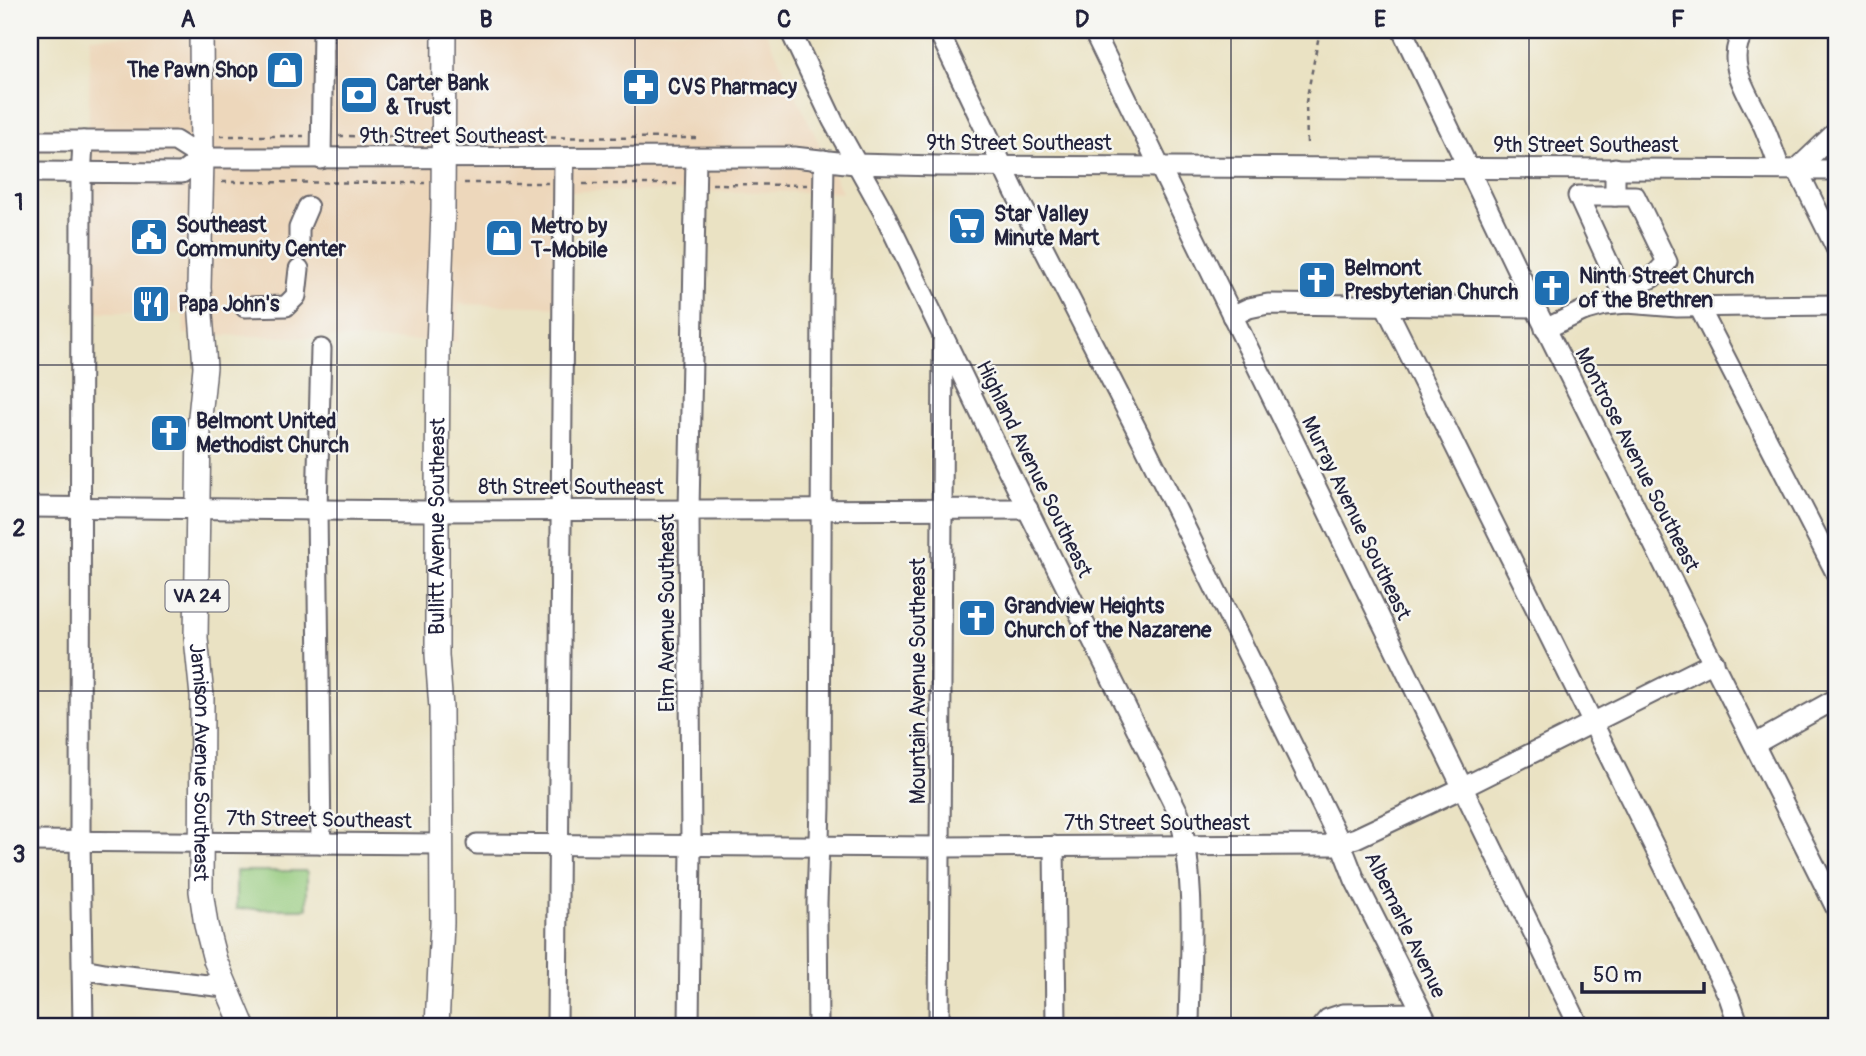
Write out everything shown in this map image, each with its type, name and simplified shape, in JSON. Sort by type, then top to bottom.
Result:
[{"type":"main road","name":"Jamison Avenue Southeast","points":[[201,30],[199,288],[205,367],[199,427],[196,638],[202,696],[201,891],[215,960],[243,1026]]},
{"type":"main road","name":"Bullitt Avenue Southeast","points":[[438,1024],[442,937],[441,708],[437,655],[436,511],[444,30]]},
{"type":"street","points":[[321,159],[323,30]]},
{"type":"street","name":"Highland Avenue Southeast","points":[[790,30],[855,164],[883,211],[1179,814],[1187,845],[1189,874],[1189,1026]]},
{"type":"street","name":"Albemarle Avenue","points":[[938,30],[1426,1020]]},
{"type":"street","name":"Murray Avenue Southeast","points":[[1093,30],[1579,1026]]},
{"type":"street","points":[[1102,49],[1108,30]]},
{"type":"street","points":[[1745,30],[1736,50],[1739,76],[1765,128],[1836,248]]},
{"type":"street","name":"Montrose Avenue Southeast","points":[[1401,31],[1545,329],[1836,908]]},
{"type":"street","points":[[1789,169],[1836,132]]},
{"type":"street","name":"9th Street Southeast","points":[[30,141],[175,141],[202,158],[794,158],[855,164],[1003,166],[1836,170]]},
{"type":"street","points":[[83,141],[80,841],[83,1026]]},
{"type":"street","name":"9th Street Southeast","points":[[30,172],[182,173],[202,158]]},
{"type":"street","name":"Elm Avenue Southeast","points":[[689,1026],[689,510],[696,158]]},
{"type":"street","points":[[557,1026],[564,159]]},
{"type":"street","points":[[818,1026],[824,160]]},
{"type":"street","points":[[1615,168],[1615,196]]},
{"type":"street","points":[[1545,329],[1583,311],[1624,297],[1653,277],[1667,262],[1635,197],[1578,196],[1624,297]]},
{"type":"street","points":[[245,307],[280,308],[291,302],[298,288],[299,228],[308,207]]},
{"type":"street","points":[[1653,277],[1666,307]]},
{"type":"street","points":[[1624,297],[1666,307],[1836,305]]},
{"type":"street","points":[[1232,316],[1249,308],[1268,304],[1535,307]]},
{"type":"street","points":[[1386,307],[1594,722],[1729,998],[1738,1026]]},
{"type":"street","points":[[1699,307],[1836,573]]},
{"type":"street","name":"Mountain Avenue Southeast","points":[[939,1026],[943,336]]},
{"type":"street","points":[[321,349],[317,509],[321,843]]},
{"type":"street","name":"8th Street Southeast","points":[[30,507],[436,511],[1028,509]]},
{"type":"street","name":"7th Street Southeast","points":[[477,844],[940,847],[1341,844],[1462,788],[1714,662]]},
{"type":"street","points":[[1755,744],[1836,699]]},
{"type":"street","name":"7th Street Southeast","points":[[30,841],[441,844]]},
{"type":"street","points":[[1054,846],[1056,1026]]},
{"type":"street","points":[[83,969],[225,987]]},
{"type":"street","points":[[1322,1026],[1328,1019],[1343,1014],[1426,1020]]},
{"type":"path","points":[[1307,144],[1306,102],[1319,31]]},
{"type":"shaded area","points":[[317,30],[765,30],[842,192],[571,191],[568,307],[459,304],[457,342],[184,334],[184,314],[75,311],[88,182],[90,37],[316,34]]},
{"type":"green space","points":[[236,871],[307,871],[307,909],[236,909]]},
{"type":"place","name":"The Pawn Shop","points":[[285,70]]},
{"type":"place","name":"CVS Pharmacy","points":[[641,87]]},
{"type":"place","name":"Carter Bank & Trust","points":[[359,95]]},
{"type":"place","name":"Star Valley Minute Mart","points":[[967,226]]},
{"type":"place","name":"Southeast Community Center","points":[[149,237]]},
{"type":"place","name":"Metro by T-Mobile","points":[[504,238]]},
{"type":"place","name":"Belmont Presbyterian Church","points":[[1317,280]]},
{"type":"place","name":"Ninth Street Church of the Brethren","points":[[1552,288]]},
{"type":"place","name":"Papa John's","points":[[151,304]]},
{"type":"place","name":"Belmont United Methodist Church","points":[[169,433]]},
{"type":"place","name":"Grandview Heights Church of the Nazarene","points":[[977,618]]}]
